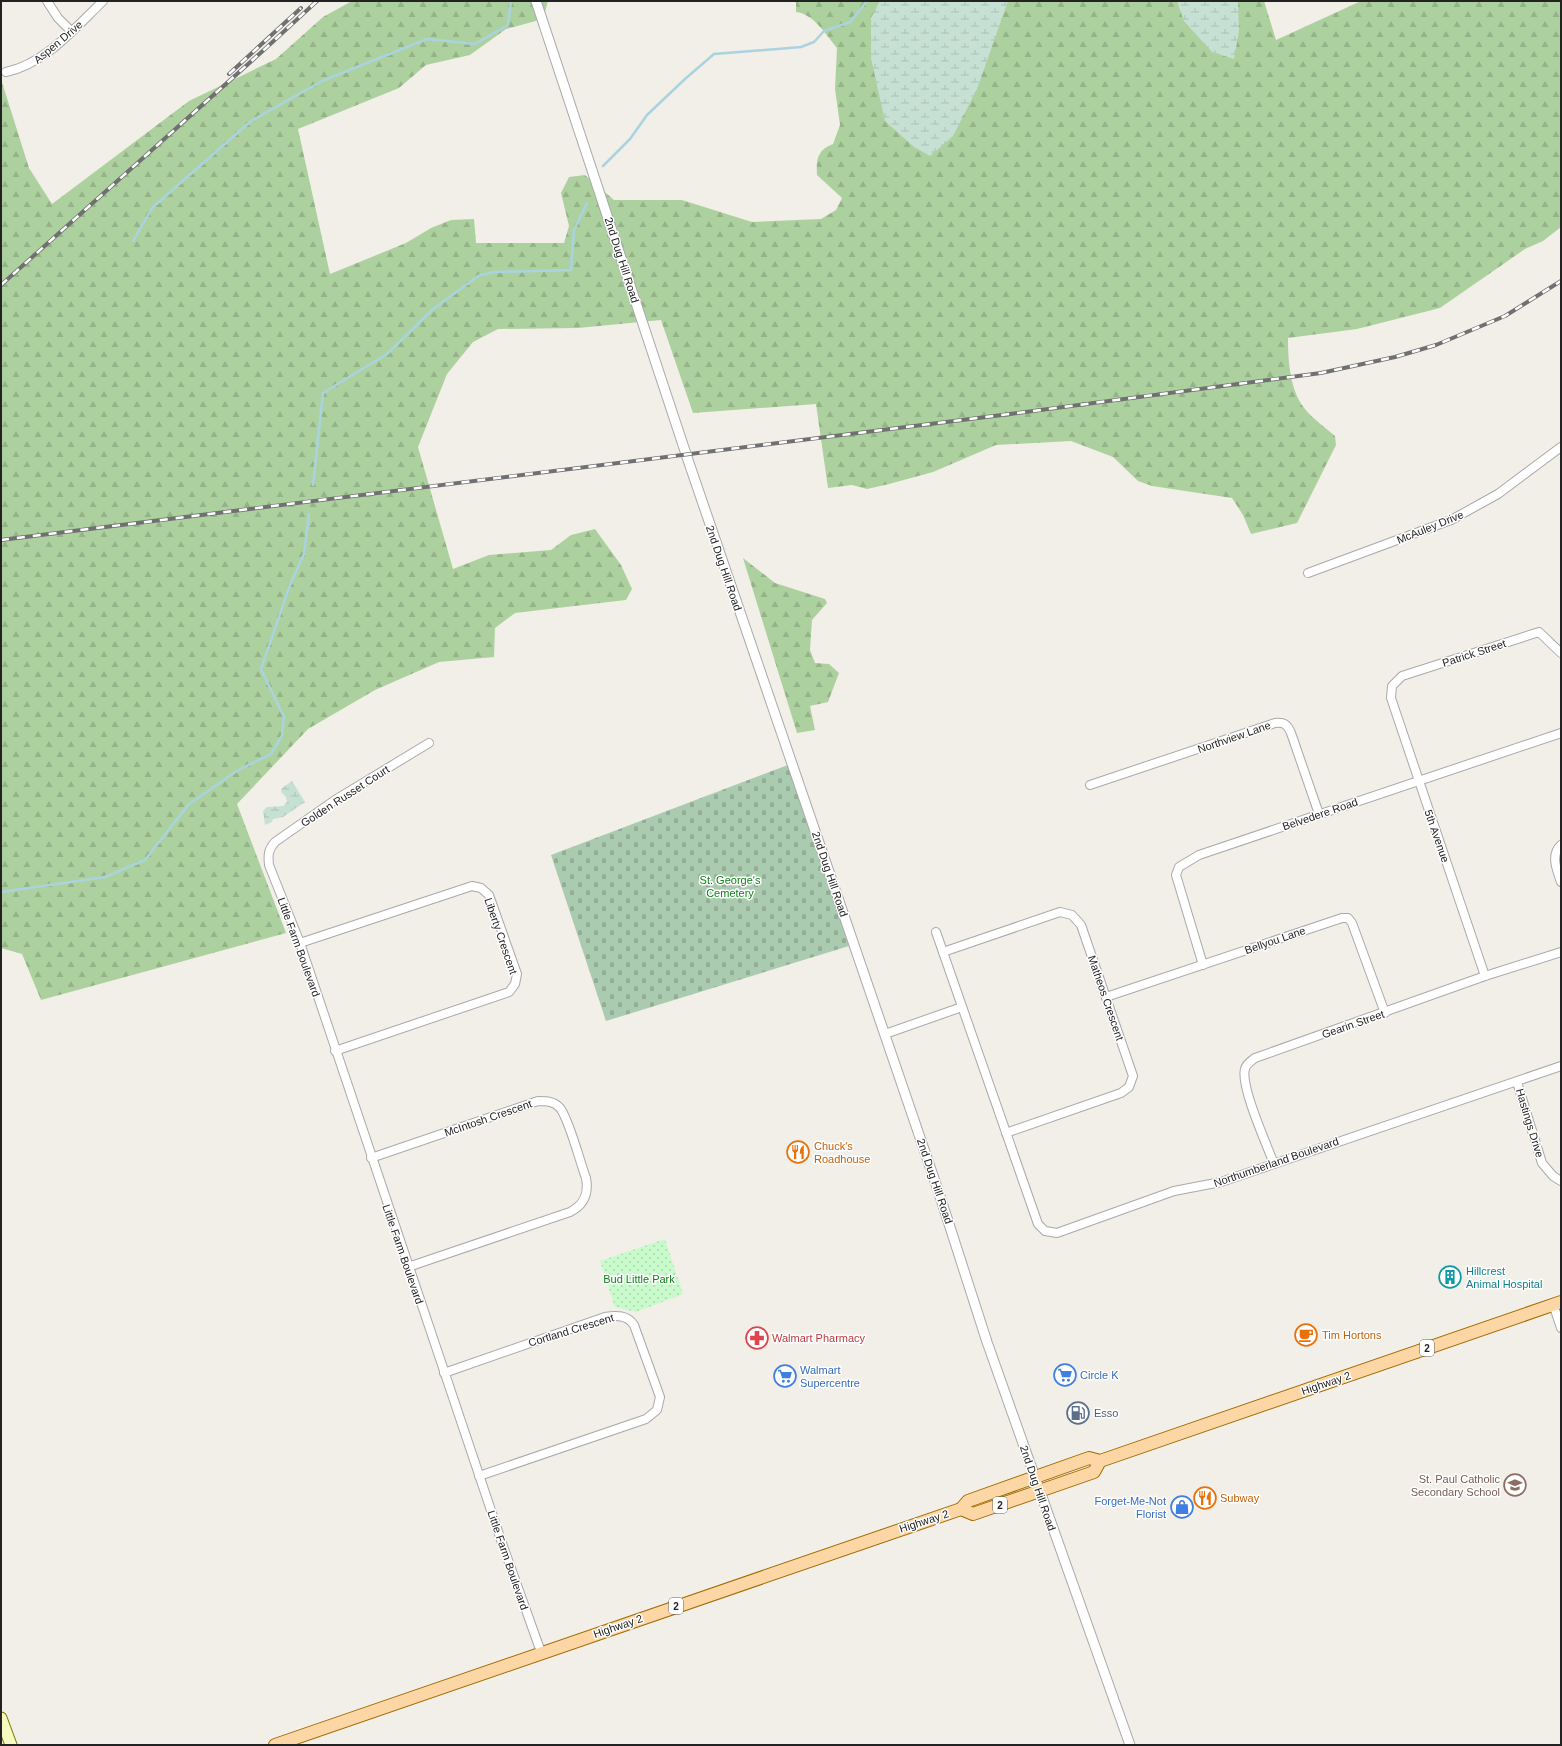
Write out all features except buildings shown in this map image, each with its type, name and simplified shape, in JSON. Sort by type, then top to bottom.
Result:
[{"type":"main road","name":"Highway 2","points":[[275,1745],[541,1652],[961,1509],[968,1500],[1089,1458],[1100,1461],[1557,1303]]},
{"type":"main road","name":"Highway 2","points":[[961,1509],[973,1514],[1094,1472],[1100,1461]]},
{"type":"main road","points":[[1,1718],[11,1745]]},
{"type":"street","points":[[47,1],[58,18],[71,32]]},
{"type":"street","name":"Aspen Drive","points":[[6,72],[30,65],[45,55],[103,1]]},
{"type":"street","name":"2nd Dug Hill Road","points":[[536,1],[688,460],[885,1034],[1034,1477],[1130,1745]]},
{"type":"street","name":"McAuley Drive","points":[[1308,573],[1451,520],[1498,494],[1561,447]]},
{"type":"street","name":"Patrick Street","points":[[1391,696],[1392,686],[1402,676],[1539,632],[1561,653]]},
{"type":"street","name":"5th Avenue","points":[[1391,696],[1485,976]]},
{"type":"street","name":"Northview Lane","points":[[1090,785],[1275,722],[1283,722],[1288,725],[1319,814]]},
{"type":"street","name":"Belvedere Road","points":[[1203,965],[1176,875],[1179,867],[1199,855],[1561,732]]},
{"type":"street","name":"Golden Russet Court","points":[[268,855],[270,847],[275,842],[335,800],[429,743]]},
{"type":"street","points":[[1561,845],[1555,854],[1556,867],[1561,882]]},
{"type":"street","name":"Little Farm Boulevard","points":[[268,855],[269,865],[300,943],[335,1051],[479,1476],[541,1652]]},
{"type":"street","name":"Liberty Crescent","points":[[300,943],[472,886],[481,888],[489,895],[517,974],[515,984],[509,992],[335,1051]]},
{"type":"street","name":"Matheos Crescent","points":[[943,952],[1060,912],[1072,915],[1081,925],[1133,1076],[1129,1087],[1121,1093],[1006,1133]]},
{"type":"street","name":"Bellyou Lane","points":[[1106,997],[1342,918],[1348,918],[1352,923],[1385,1013]]},
{"type":"street","points":[[885,1034],[962,1007],[936,932]]},
{"type":"street","name":"Gearin Street","points":[[1274,1164],[1246,1087],[1245,1069],[1248,1062],[1255,1058],[1385,1013],[1485,976],[1561,952]]},
{"type":"street","name":"Northumberland Boulevard","points":[[962,1007],[1038,1224],[1046,1231],[1056,1233],[1174,1191],[1221,1182],[1561,1066]]},
{"type":"street","name":"Hastings Drive","points":[[1516,1082],[1542,1163],[1553,1176],[1561,1181]]},
{"type":"street","name":"McIntosh Crescent","points":[[371,1158],[533,1103],[546,1101],[553,1103],[560,1108],[564,1114],[586,1178],[588,1186],[583,1202],[570,1212],[408,1267]]},
{"type":"street","points":[[1557,1303],[1561,1328]]},
{"type":"street","name":"Cortland Crescent","points":[[444,1373],[605,1318],[622,1316],[632,1321],[634,1325],[660,1396],[657,1410],[646,1419],[479,1476]]},
{"type":"green space","points":[[352,1],[548,1],[543,19],[506,29],[470,55],[426,65],[399,88],[298,129],[330,274],[406,243],[431,228],[451,220],[474,219],[476,243],[564,243],[569,226],[561,193],[569,177],[585,175],[614,200],[682,200],[752,222],[821,219],[836,210],[842,198],[817,175],[817,160],[824,149],[833,144],[840,125],[835,89],[837,48],[814,21],[796,12],[796,1],[1264,1],[1276,40],[1361,1],[1561,1],[1561,227],[1543,241],[1525,249],[1440,308],[1357,329],[1288,338],[1289,366],[1296,394],[1308,413],[1335,436],[1336,445],[1297,523],[1251,534],[1243,515],[1232,498],[1152,486],[1138,481],[1113,457],[1071,441],[996,445],[933,472],[889,484],[867,489],[852,485],[828,488],[816,404],[693,413],[661,320],[578,328],[498,329],[473,342],[447,374],[418,447],[453,569],[489,555],[551,550],[571,535],[595,529],[621,565],[632,589],[626,600],[515,613],[495,628],[494,657],[439,662],[375,690],[308,729],[237,804],[286,933],[41,1000],[22,954],[1,948],[1,79],[29,168],[52,204],[189,101],[276,59],[323,17]]},
{"type":"green space","points":[[880,1],[1008,1],[977,89],[953,136],[930,156],[914,147],[885,121],[871,58],[871,18]]},
{"type":"green space","points":[[1177,1],[1238,1],[1239,31],[1234,59],[1212,52],[1184,21]]},
{"type":"green space","points":[[743,558],[775,583],[825,599],[827,603],[812,620],[810,650],[815,663],[829,664],[839,673],[828,702],[810,706],[815,730],[797,733]]},
{"type":"green space","name":"St. George's Cemetery","points":[[788,765],[849,946],[606,1021],[551,855]]},
{"type":"green space","points":[[292,781],[305,802],[283,817],[273,819],[272,822],[265,825],[263,811],[267,807],[283,806],[287,802],[286,797],[281,792],[282,788]]},
{"type":"green space","name":"Bud Little Park","points":[[665,1239],[683,1294],[636,1312],[615,1307],[600,1261]]},
{"type":"waterway","points":[[133,241],[152,208],[251,121],[322,81],[427,39],[475,44],[508,25],[511,1]]},
{"type":"waterway","points":[[603,166],[630,139],[647,115],[714,54],[801,47],[814,42],[824,31],[850,22],[867,1]]},
{"type":"waterway","points":[[313,485],[323,393],[387,354],[432,310],[478,276],[494,272],[571,270],[574,230],[587,203]]},
{"type":"waterway","points":[[1,892],[105,877],[145,860],[188,805],[238,770],[271,754],[282,736],[284,717],[261,669],[290,585],[304,554],[309,514]]},
{"type":"railway","points":[[1,285],[317,1]]},
{"type":"railway","points":[[229,74],[301,8]]},
{"type":"railway","points":[[1,540],[1010,414],[1321,373],[1395,357],[1436,345],[1505,316],[1561,281]]},
{"type":"place","name":"Chuck's Roadhouse","points":[[798,1152]]},
{"type":"place","name":"Hillcrest Animal Hospital","points":[[1450,1277]]},
{"type":"place","name":"Tim Hortons","points":[[1306,1335]]},
{"type":"place","name":"Walmart Pharmacy","points":[[757,1338]]},
{"type":"place","name":"Circle K","points":[[1065,1375]]},
{"type":"place","name":"Walmart Supercentre","points":[[785,1376]]},
{"type":"place","name":"Esso","points":[[1078,1413]]},
{"type":"place","name":"St. Paul Catholic Secondary School","points":[[1515,1485]]},
{"type":"place","name":"Subway","points":[[1205,1498]]},
{"type":"place","name":"Forget-Me-Not Florist","points":[[1182,1507]]}]
